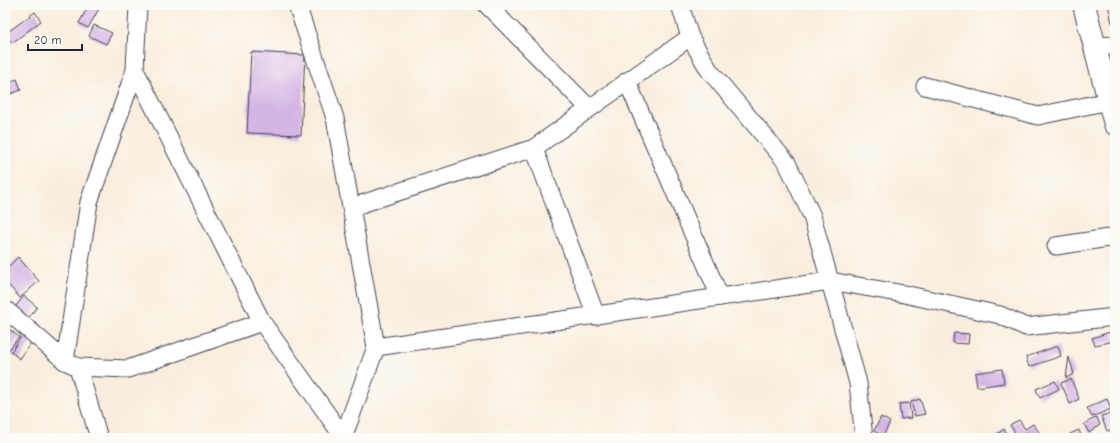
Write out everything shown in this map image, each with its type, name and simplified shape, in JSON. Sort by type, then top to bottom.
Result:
[{"type":"street","points":[[99,438],[72,364],[89,202],[135,70],[138,5]]},
{"type":"street","points":[[297,5],[335,118],[376,347],[343,438]]},
{"type":"street","points":[[487,5],[589,108]]},
{"type":"street","points":[[680,5],[690,37],[709,70],[787,164],[812,216],[858,383],[864,438]]},
{"type":"street","points":[[1084,5],[1105,46],[1109,101],[1115,124]]},
{"type":"street","points":[[352,207],[534,148],[690,37]]},
{"type":"street","points":[[135,70],[262,322],[343,438]]},
{"type":"street","points":[[627,81],[720,297]]},
{"type":"street","points":[[925,86],[1038,116],[1109,101]]},
{"type":"street","points":[[534,148],[596,316]]},
{"type":"street","points":[[1056,246],[1115,237]]},
{"type":"street","points":[[376,347],[830,281],[904,294],[1000,315],[1026,328],[1115,317]]},
{"type":"street","points":[[5,309],[72,364],[128,369],[262,322]]},
{"type":"building","points":[[89,5],[101,5],[88,28],[79,23]]},
{"type":"building","points":[[1108,5],[1115,5],[1115,24],[1112,23]]},
{"type":"building","points":[[35,12],[41,21],[12,43],[5,34]]},
{"type":"building","points":[[94,25],[112,33],[106,44],[89,36]]},
{"type":"building","points":[[251,52],[305,55],[301,135],[247,133]]},
{"type":"building","points":[[17,79],[21,90],[5,96],[5,84]]},
{"type":"building","points":[[18,257],[39,281],[20,298],[5,281],[5,270]]},
{"type":"building","points":[[24,296],[37,307],[26,321],[13,310]]},
{"type":"building","points":[[5,326],[19,337],[5,355]]},
{"type":"building","points":[[25,331],[34,338],[20,359],[11,352]]},
{"type":"building","points":[[1113,331],[1115,341],[1095,345],[1092,338]]},
{"type":"building","points":[[954,333],[969,334],[968,344],[953,343]]},
{"type":"building","points":[[1058,346],[1061,356],[1029,367],[1026,357]]},
{"type":"building","points":[[1069,357],[1074,374],[1066,378]]},
{"type":"building","points":[[1002,369],[1004,383],[977,387],[975,373]]},
{"type":"building","points":[[1071,379],[1079,399],[1070,404],[1061,383]]},
{"type":"building","points":[[1055,381],[1059,389],[1040,398],[1036,389]]},
{"type":"building","points":[[920,399],[925,414],[915,416],[911,402]]},
{"type":"building","points":[[1107,399],[1111,409],[1092,417],[1087,408]]},
{"type":"building","points":[[909,403],[911,418],[901,419],[899,404]]},
{"type":"building","points":[[1112,413],[1115,421],[1115,429],[1107,431],[1101,416]]},
{"type":"building","points":[[881,417],[890,422],[883,436],[874,431]]},
{"type":"building","points":[[1097,417],[1100,425],[1089,433],[1084,424]]},
{"type":"building","points":[[1019,420],[1025,429],[1033,424],[1042,436],[1031,438],[1027,432],[1019,438],[1010,425]]},
{"type":"building","points":[[1004,429],[1010,438],[998,438],[996,435]]},
{"type":"building","points":[[1079,430],[1082,438],[1072,438],[1070,434]]}]
